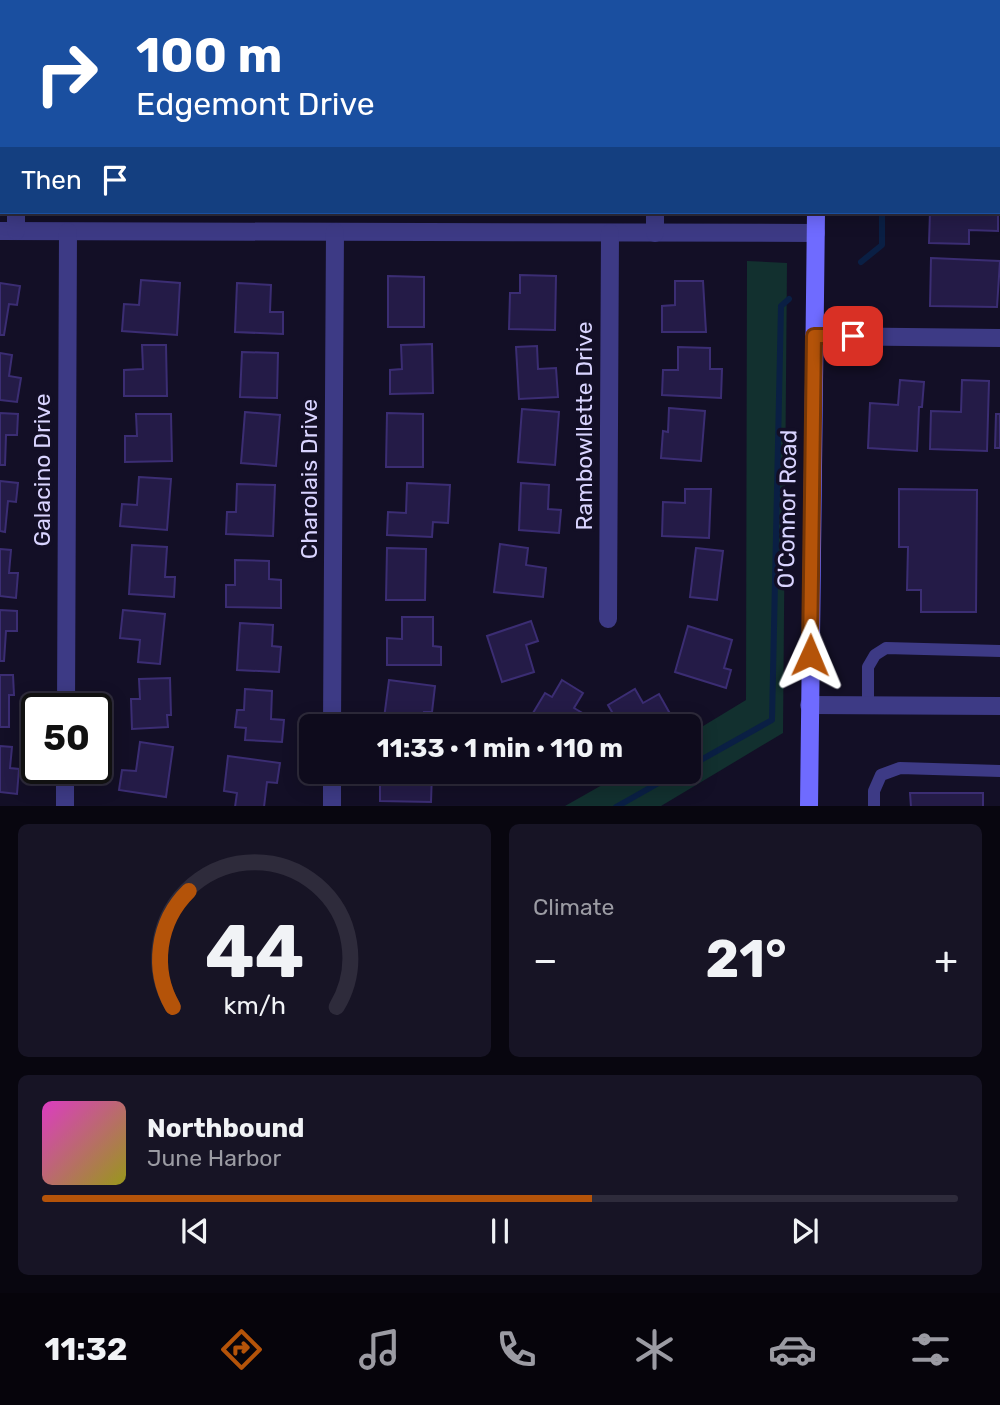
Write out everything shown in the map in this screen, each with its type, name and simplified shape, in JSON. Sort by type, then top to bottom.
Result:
[{"type":"main road","name":"O'Connor Road","points":[[809,806],[816,214]]},
{"type":"street","points":[[15,214],[8,231],[816,233]]},
{"type":"street","points":[[655,214],[655,233]]},
{"type":"street","name":"Galacino Drive","points":[[66,693],[68,232]]},
{"type":"street","name":"Charolais Drive","points":[[332,714],[335,232]]},
{"type":"street","name":"Rambowllette Drive","points":[[608,619],[610,233]]},
{"type":"street","points":[[814,336],[1000,338]]},
{"type":"street","points":[[809,705],[1000,706]]},
{"type":"street","points":[[65,784],[65,806]]},
{"type":"street","points":[[332,784],[332,806]]},
{"type":"lane","points":[[868,706],[868,667],[875,655],[886,648],[1000,651]]},
{"type":"lane","points":[[874,806],[874,790],[881,775],[900,768],[1000,771]]},
{"type":"green space","points":[[747,261],[787,263],[783,733],[701,782],[701,727],[746,700]]},
{"type":"green space","points":[[604,784],[698,784],[661,806],[565,806]]},
{"type":"building","points":[[930,214],[998,214],[998,231],[969,230],[969,244],[929,243]]},
{"type":"building","points":[[931,258],[1000,261],[997,307],[930,306]]},
{"type":"building","points":[[520,275],[556,276],[555,330],[509,329],[510,293],[520,293]]},
{"type":"building","points":[[388,276],[424,277],[424,327],[388,327]]},
{"type":"building","points":[[141,280],[180,283],[177,335],[122,331],[124,304],[139,305]]},
{"type":"building","points":[[675,281],[703,281],[706,332],[662,332],[662,306],[675,305]]},
{"type":"building","points":[[0,283],[20,286],[17,305],[9,304],[4,335],[0,335]]},
{"type":"building","points":[[237,283],[271,285],[270,312],[283,312],[283,334],[235,332]]},
{"type":"building","points":[[432,344],[433,393],[390,394],[390,370],[402,369],[401,345]]},
{"type":"building","points":[[142,345],[166,345],[167,396],[124,396],[124,370],[143,369]]},
{"type":"building","points":[[537,346],[538,369],[556,368],[558,397],[519,399],[516,347]]},
{"type":"building","points":[[678,347],[710,348],[710,369],[722,369],[721,398],[662,395],[663,370],[678,370]]},
{"type":"building","points":[[242,352],[278,353],[277,398],[240,397]]},
{"type":"building","points":[[0,353],[12,355],[9,376],[21,378],[17,402],[0,400]]},
{"type":"building","points":[[900,380],[924,382],[922,407],[919,407],[917,451],[868,448],[870,403],[898,405]]},
{"type":"building","points":[[962,380],[989,381],[987,451],[930,449],[931,411],[961,412]]},
{"type":"building","points":[[669,408],[705,411],[701,461],[661,458],[663,431],[668,432]]},
{"type":"building","points":[[522,409],[559,412],[555,465],[518,462]]},
{"type":"building","points":[[245,412],[280,415],[276,466],[241,463]]},
{"type":"building","points":[[0,413],[18,414],[17,435],[6,435],[5,465],[0,465]]},
{"type":"building","points":[[387,413],[423,414],[423,467],[386,467]]},
{"type":"building","points":[[136,414],[171,414],[172,461],[125,462],[125,436],[137,436]]},
{"type":"building","points":[[996,414],[1000,414],[1000,448],[995,448]]},
{"type":"building","points":[[139,477],[171,479],[167,530],[120,526],[122,504],[137,505]]},
{"type":"building","points":[[0,481],[18,483],[16,502],[8,501],[5,532],[0,531]]},
{"type":"building","points":[[407,483],[450,485],[448,523],[433,522],[432,537],[387,535],[388,512],[406,513]]},
{"type":"building","points":[[521,483],[549,485],[548,509],[561,510],[559,533],[519,530]]},
{"type":"building","points":[[237,484],[275,485],[273,536],[226,534],[227,512],[236,512]]},
{"type":"building","points":[[685,489],[711,489],[709,538],[662,536],[663,502],[685,503]]},
{"type":"building","points":[[899,489],[977,490],[976,612],[921,612],[921,590],[907,590],[908,547],[899,547]]},
{"type":"building","points":[[500,544],[528,548],[526,565],[546,568],[543,597],[494,592]]},
{"type":"building","points":[[132,545],[167,547],[165,577],[175,577],[174,597],[129,594]]},
{"type":"building","points":[[387,548],[426,549],[425,600],[386,600]]},
{"type":"building","points":[[696,548],[723,551],[717,600],[690,597]]},
{"type":"building","points":[[0,549],[11,550],[9,573],[18,573],[16,598],[0,596]]},
{"type":"building","points":[[235,560],[269,561],[269,579],[281,580],[281,608],[226,607],[226,585],[235,585]]},
{"type":"building","points":[[0,610],[17,611],[17,631],[6,631],[4,661],[0,661]]},
{"type":"building","points":[[123,610],[165,614],[160,664],[138,662],[140,640],[120,638]]},
{"type":"building","points":[[402,617],[433,617],[433,646],[441,647],[441,665],[387,665],[387,638],[402,639]]},
{"type":"building","points":[[531,621],[538,641],[526,645],[534,672],[502,682],[487,636]]},
{"type":"building","points":[[240,623],[273,625],[272,646],[281,647],[279,672],[237,670]]},
{"type":"building","points":[[688,626],[732,640],[724,668],[731,670],[726,688],[675,672]]},
{"type":"building","points":[[0,675],[13,675],[14,695],[9,695],[9,727],[0,727]]},
{"type":"building","points":[[170,678],[171,715],[167,715],[168,727],[132,729],[131,699],[140,699],[139,679]]},
{"type":"building","points":[[389,680],[435,686],[432,712],[385,714]]},
{"type":"building","points":[[562,680],[583,693],[574,708],[584,714],[532,714],[545,693],[552,697]]},
{"type":"building","points":[[245,689],[272,691],[271,719],[284,720],[282,742],[245,740],[246,728],[235,727],[237,710],[244,710]]},
{"type":"building","points":[[635,689],[643,703],[659,694],[670,714],[613,714],[608,705]]},
{"type":"building","points":[[140,742],[173,747],[166,797],[119,790],[122,770],[136,771]]},
{"type":"building","points":[[0,746],[12,747],[10,768],[19,769],[17,794],[0,792]]},
{"type":"building","points":[[228,756],[280,763],[277,783],[267,782],[264,806],[235,806],[237,793],[224,791]]},
{"type":"building","points":[[380,784],[432,784],[431,802],[380,801]]},
{"type":"building","points":[[910,793],[983,793],[983,806],[911,806]]},
{"type":"waterway","points":[[861,262],[882,245],[882,214]]},
{"type":"waterway","points":[[701,760],[772,720],[781,306],[789,299]]},
{"type":"waterway","points":[[618,806],[657,784]]},
{"type":"route","points":[[810,655],[814,336],[853,336]]}]
